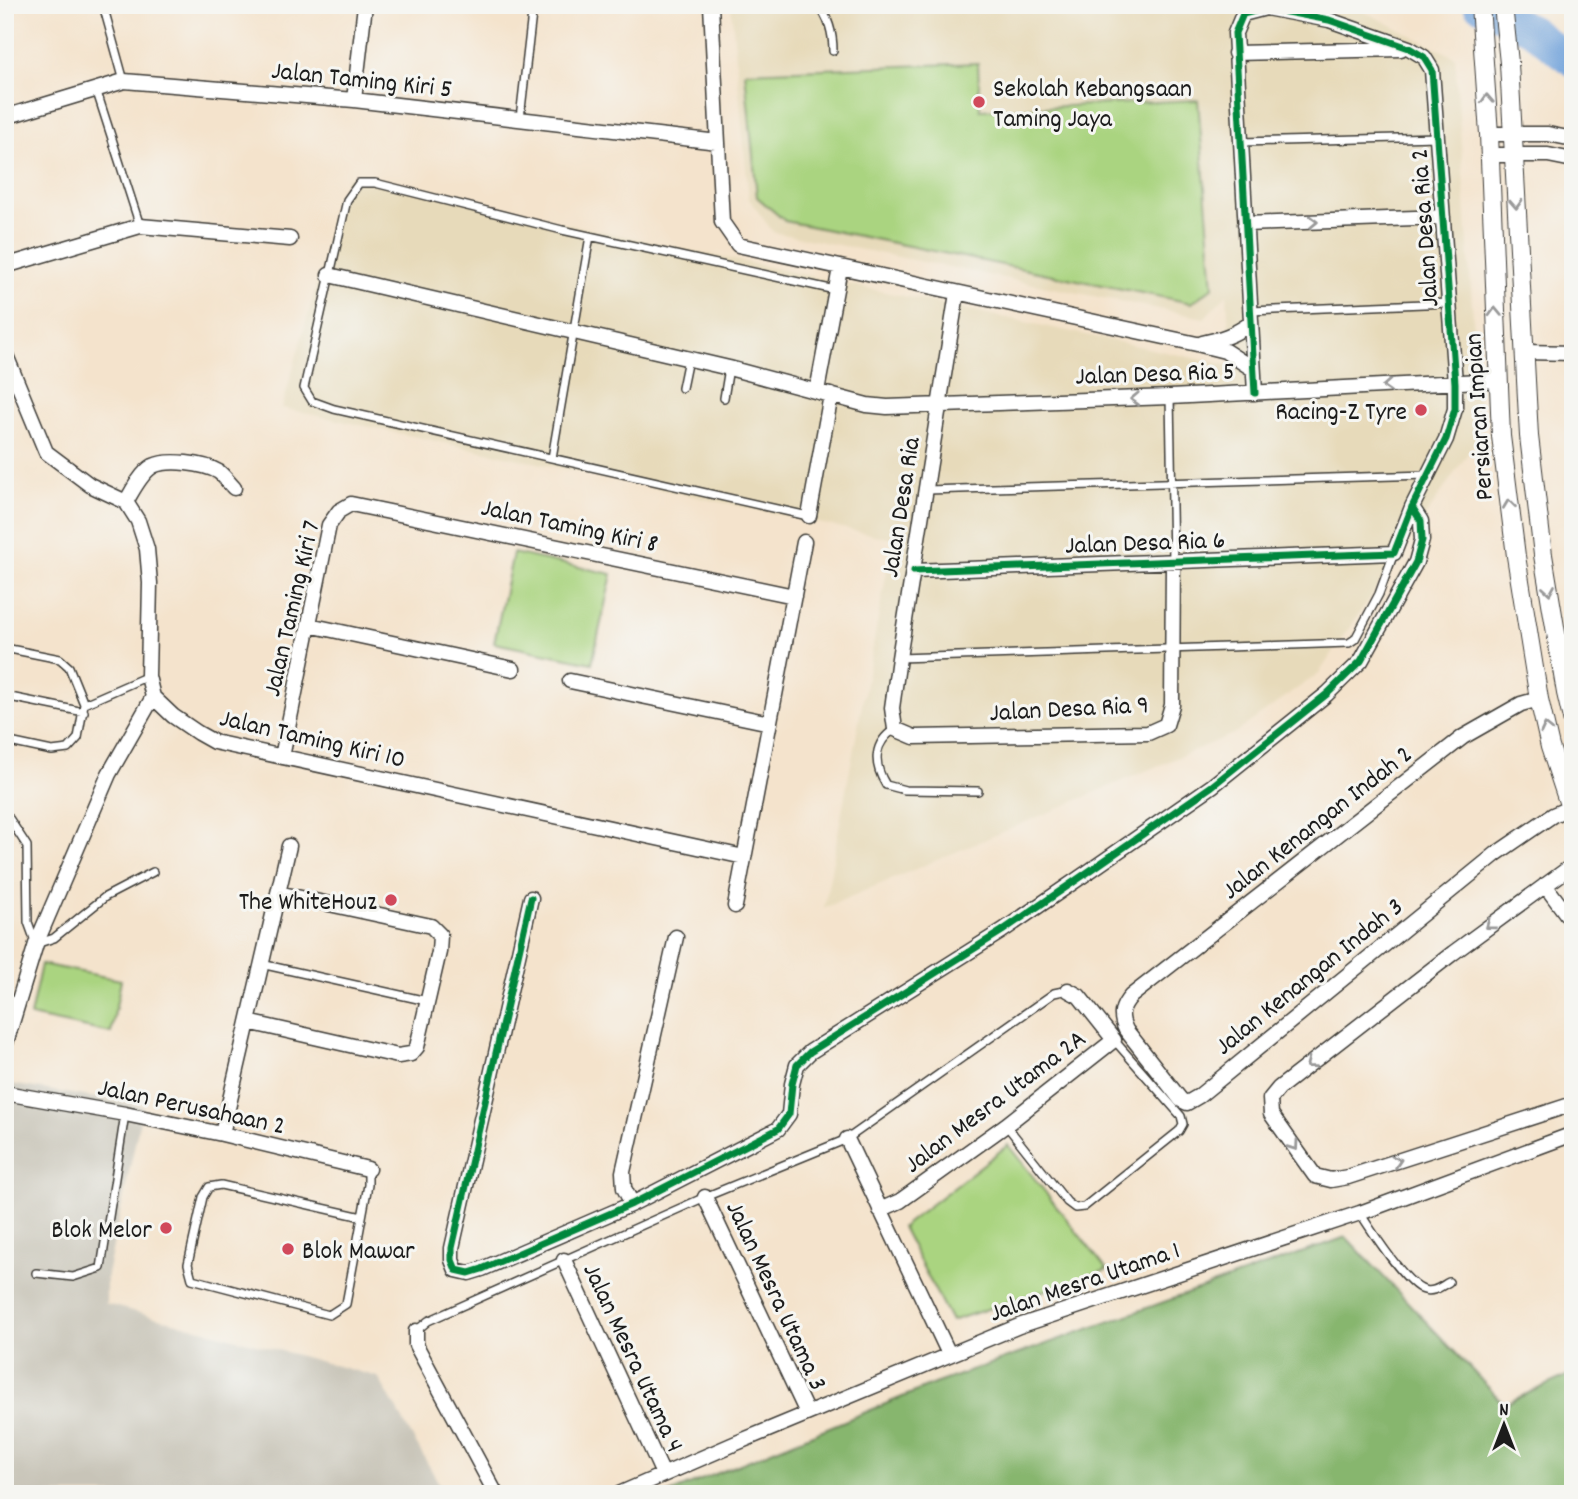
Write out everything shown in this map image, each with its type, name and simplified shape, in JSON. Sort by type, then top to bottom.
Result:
[{"type":"street","points":[[354,100],[365,5]]},
{"type":"street","points":[[711,5],[722,222],[738,245],[1197,344],[1225,351],[1253,369]]},
{"type":"street","name":"Persiaran Impian","points":[[1480,5],[1489,134],[1501,436],[1516,556],[1539,699],[1550,747],[1571,813]]},
{"type":"street","name":"Persiaran Impian","points":[[1503,5],[1509,63],[1529,436],[1543,555],[1573,723]]},
{"type":"street","points":[[1255,393],[1235,53],[1235,33],[1243,14],[1266,8],[1329,20],[1409,48]]},
{"type":"street","points":[[1235,53],[1409,48]]},
{"type":"street","name":"Jalan Desa Ria 2","points":[[1394,553],[1412,507],[1446,439],[1455,409],[1450,303],[1432,70],[1424,57],[1409,48]]},
{"type":"street","name":"Jalan Taming Kiri 5","points":[[5,117],[124,81],[354,100],[718,142]]},
{"type":"street","points":[[1489,134],[1549,134],[1573,139]]},
{"type":"street","points":[[1490,155],[1549,155],[1573,160]]},
{"type":"street","points":[[1245,224],[1443,217]]},
{"type":"street","points":[[5,266],[140,226],[290,239]]},
{"type":"street","points":[[809,516],[840,268]]},
{"type":"street","name":"Jalan Desa Ria 5","points":[[330,275],[688,358],[867,405],[887,407],[1170,397],[1499,380]]},
{"type":"street","name":"Jalan Desa Ria","points":[[895,729],[892,708],[957,293]]},
{"type":"street","points":[[1197,344],[1223,339],[1238,332],[1250,317]]},
{"type":"street","points":[[1523,325],[1519,349],[1499,380],[1516,399],[1529,436]]},
{"type":"street","points":[[1524,352],[1573,353]]},
{"type":"street","points":[[5,353],[46,452],[90,485],[126,502],[138,521],[147,549],[148,677],[153,697],[108,774],[36,944],[5,1046]]},
{"type":"street","points":[[126,502],[135,485],[151,467],[171,462],[196,464],[219,472],[234,488]]},
{"type":"street","name":"Jalan Taming Kiri 8","points":[[339,512],[351,504],[794,596]]},
{"type":"street","points":[[531,898],[452,1248],[452,1260],[456,1270],[469,1273],[632,1203],[778,1129],[789,1114],[797,1065],[810,1052],[1002,931],[1091,870],[1212,786],[1327,694],[1361,661],[1416,562],[1422,540],[1421,521],[1412,507]]},
{"type":"street","name":"Jalan Taming Kiri 7","points":[[282,757],[330,525],[339,512]]},
{"type":"street","points":[[735,906],[804,542]]},
{"type":"street","name":"Jalan Desa Ria 6","points":[[914,571],[1394,553]]},
{"type":"street","name":"Jalan Desa Ria 9","points":[[895,729],[914,737],[1148,733],[1166,725],[1172,705],[1173,561]]},
{"type":"street","points":[[309,625],[513,668]]},
{"type":"street","points":[[570,681],[770,723]]},
{"type":"street","name":"Jalan Taming Kiri 10","points":[[153,697],[173,716],[214,742],[744,857]]},
{"type":"street","name":"Jalan Kenangan Indah 2","points":[[1131,996],[1463,737],[1521,704],[1539,699]]},
{"type":"street","name":"Jalan Kenangan Indah 3","points":[[1131,996],[1121,1012],[1126,1030],[1181,1100],[1187,1103],[1496,854],[1553,815],[1571,813]]},
{"type":"street","points":[[222,1134],[289,846]]},
{"type":"street","points":[[1573,865],[1453,953],[1279,1087],[1269,1099],[1271,1114],[1315,1176],[1331,1180],[1349,1177],[1573,1104]]},
{"type":"street","points":[[1545,885],[1573,923]]},
{"type":"street","points":[[248,1021],[398,1056],[411,1054],[417,1047],[439,952],[440,934],[431,926],[278,894]]},
{"type":"street","points":[[632,1203],[624,1188],[623,1172],[676,937]]},
{"type":"street","name":"Jalan Mesra Utama 2A","points":[[880,1210],[900,1201],[1006,1125],[1114,1040],[1079,996],[1068,990]]},
{"type":"street","name":"Jalan Perusahaan 2","points":[[5,1093],[222,1134],[368,1169]]},
{"type":"street","name":"Jalan Mesra Utama 1","points":[[619,1494],[1019,1326],[1360,1213],[1573,1134]]},
{"type":"street","points":[[847,1139],[949,1354]]},
{"type":"street","name":"Jalan Mesra Utama 3","points":[[705,1197],[807,1413]]},
{"type":"street","name":"Jalan Mesra Utama 4","points":[[564,1260],[663,1475]]},
{"type":"street","points":[[416,1331],[416,1345],[496,1494]]},
{"type":"lane","points":[[103,5],[124,81]]},
{"type":"lane","points":[[520,118],[533,5]]},
{"type":"lane","points":[[818,5],[833,35],[833,51]]},
{"type":"lane","points":[[96,89],[140,226]]},
{"type":"lane","points":[[1240,142],[1438,137]]},
{"type":"lane","points":[[809,516],[334,409],[312,401],[304,388],[346,200],[359,183],[374,183],[590,236],[836,290]]},
{"type":"lane","points":[[552,458],[590,236]]},
{"type":"lane","points":[[1250,317],[1450,303]]},
{"type":"lane","points":[[682,388],[688,358]]},
{"type":"lane","points":[[724,398],[729,368]]},
{"type":"lane","points":[[1170,397],[1173,561]]},
{"type":"lane","points":[[927,490],[1428,475]]},
{"type":"lane","points":[[900,658],[1349,643],[1355,639],[1379,594],[1394,553]]},
{"type":"lane","points":[[5,648],[60,659],[69,667],[84,708],[78,738],[68,749],[52,751],[5,741]]},
{"type":"lane","points":[[5,696],[84,708],[148,677]]},
{"type":"lane","points":[[895,729],[879,744],[878,772],[886,785],[905,790],[978,791]]},
{"type":"lane","points":[[5,812],[27,846],[28,922],[36,944],[54,938],[105,897],[153,872]]},
{"type":"lane","points":[[261,964],[427,1001]]},
{"type":"lane","points":[[416,1331],[429,1321],[705,1197],[847,1139],[1054,993],[1068,990]]},
{"type":"lane","points":[[1006,1125],[1067,1202],[1075,1208],[1084,1207],[1179,1131],[1183,1124],[1181,1116],[1114,1040]]},
{"type":"lane","points":[[36,1273],[73,1277],[101,1268],[125,1114]]},
{"type":"lane","points":[[362,1217],[221,1185],[209,1186],[203,1197],[188,1264],[192,1279],[329,1315],[346,1304],[368,1185],[368,1169]]},
{"type":"lane","points":[[1360,1213],[1382,1247],[1421,1290],[1433,1291],[1450,1282]]},
{"type":"shaded area","points":[[731,5],[1351,5],[1455,57],[1481,434],[1319,673],[1235,733],[824,908],[893,539],[282,408],[347,177],[1231,366],[1227,294],[1204,318],[773,232],[749,199]]},
{"type":"shaded area","points":[[5,1083],[143,1106],[106,1279],[106,1304],[378,1377],[445,1494],[5,1494]]},
{"type":"green space","name":"Sekolah Kebangsaan Taming Jaya","points":[[978,63],[980,110],[1198,100],[1213,287],[1191,303],[785,221],[757,197],[745,72]]},
{"type":"green space","points":[[513,553],[612,574],[592,663],[494,643]]},
{"type":"green space","points":[[41,964],[121,980],[111,1033],[30,1016]]},
{"type":"green space","points":[[1008,1145],[1107,1270],[951,1321],[902,1227]]},
{"type":"green space","points":[[1346,1237],[1504,1404],[1573,1373],[1573,1494],[667,1494],[934,1384]]},
{"type":"waterway","points":[[1478,5],[1531,30],[1573,62]]},
{"type":"cycle path","points":[[914,571],[1394,553],[1412,507],[1446,439],[1455,409],[1432,70],[1424,57],[1409,48],[1329,20],[1266,8],[1243,14],[1235,33],[1255,393]]},
{"type":"cycle path","points":[[531,898],[452,1248],[452,1260],[456,1270],[469,1273],[632,1204],[778,1129],[789,1114],[797,1065],[810,1052],[1002,931],[1091,870],[1212,786],[1327,694],[1361,661],[1416,562],[1422,540],[1421,521],[1412,507]]},
{"type":"place","name":"Sekolah Kebangsaan Taming Jaya","points":[[979,102]]},
{"type":"place","name":"Racing-Z Tyre","points":[[1421,410]]},
{"type":"place","name":"The WhiteHouz","points":[[391,900]]},
{"type":"place","name":"Blok Melor","points":[[166,1228]]},
{"type":"place","name":"Blok Mawar","points":[[288,1249]]}]
